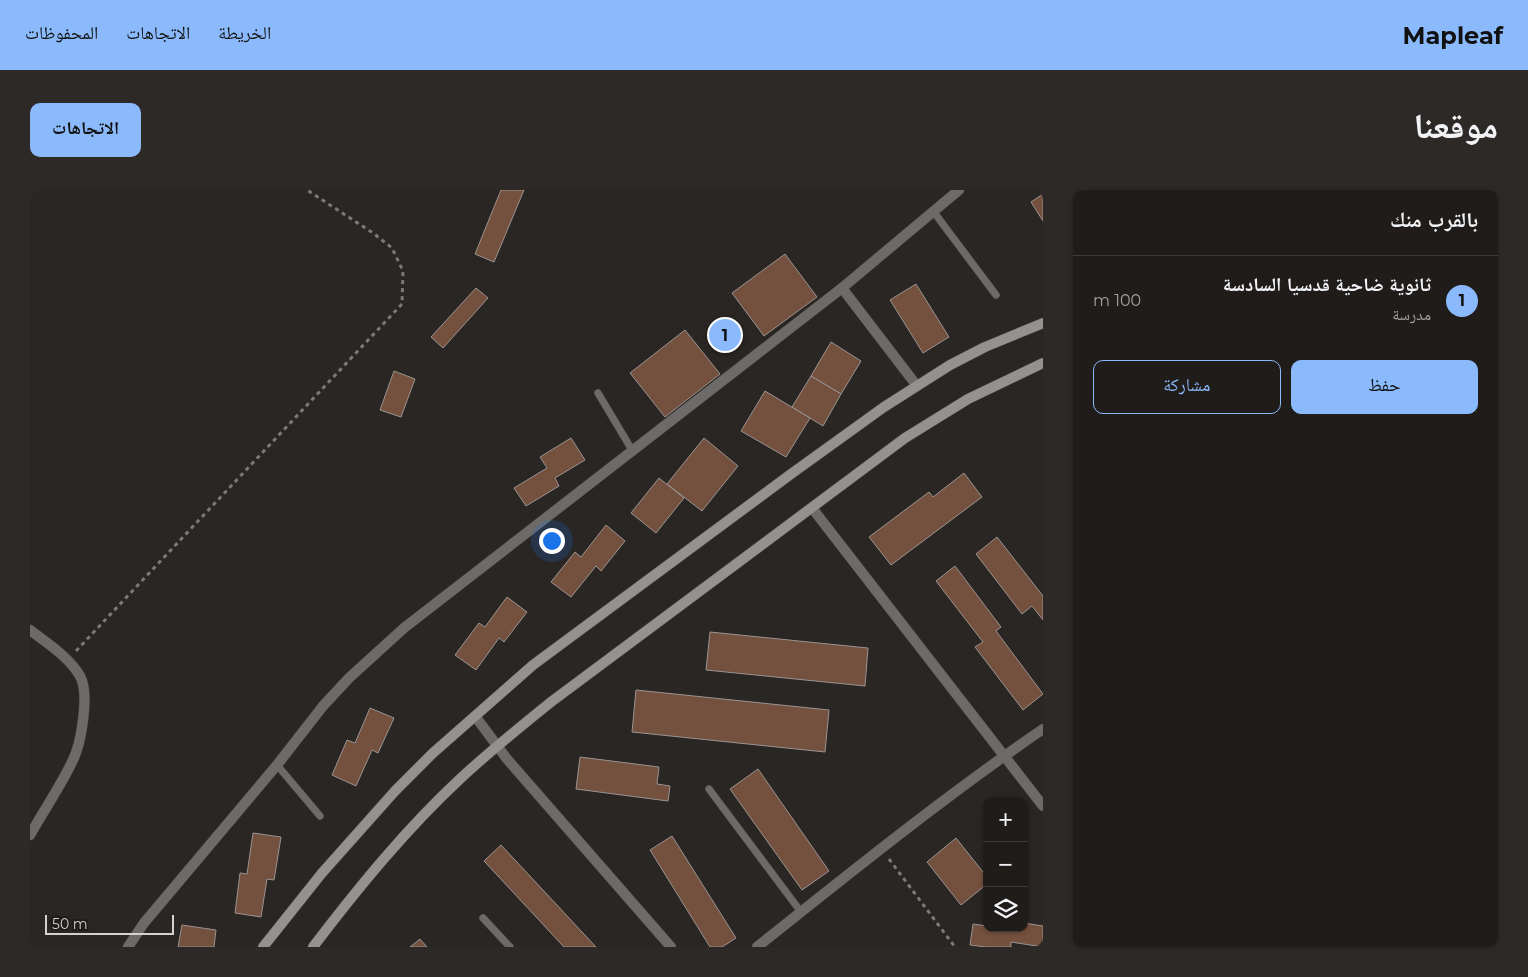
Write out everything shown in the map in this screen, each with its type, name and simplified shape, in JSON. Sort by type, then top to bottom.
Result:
[{"type":"main road","points":[[264,947],[316,880],[358,832],[433,753],[541,660],[791,474],[917,386],[950,365],[985,347],[1043,323]]},
{"type":"main road","points":[[313,947],[387,855],[459,779],[551,702],[905,438],[984,390],[1043,363]]},
{"type":"street","points":[[128,947],[144,923],[323,706],[376,652],[632,450],[842,288],[958,190]]},
{"type":"street","points":[[842,288],[917,386]]},
{"type":"street","points":[[812,508],[1043,806]]},
{"type":"street","points":[[30,630],[67,660],[80,676],[84,686],[85,703],[83,723],[74,760],[30,835]]},
{"type":"street","points":[[475,716],[497,746],[671,947]]},
{"type":"street","points":[[757,947],[882,848],[1043,729]]},
{"type":"lane","points":[[933,211],[996,295]]},
{"type":"lane","points":[[598,393],[632,450]]},
{"type":"lane","points":[[276,765],[320,816]]},
{"type":"lane","points":[[709,789],[801,912]]},
{"type":"lane","points":[[483,918],[510,947]]},
{"type":"path","points":[[67,660],[402,304],[403,271],[392,248],[373,233],[308,190]]},
{"type":"path","points":[[882,848],[955,947]]},
{"type":"building","points":[[501,190],[524,190],[494,262],[475,254]]},
{"type":"building","points":[[1043,194],[1043,221],[1031,202]]},
{"type":"building","points":[[785,254],[817,297],[764,336],[732,293]]},
{"type":"building","points":[[916,284],[949,337],[923,353],[890,300]]},
{"type":"building","points":[[476,288],[488,298],[443,348],[431,337]]},
{"type":"building","points":[[685,330],[720,374],[665,417],[630,373]]},
{"type":"building","points":[[831,342],[861,361],[841,394],[811,376]]},
{"type":"building","points":[[394,371],[415,379],[401,417],[380,410]]},
{"type":"building","points":[[811,376],[841,394],[823,426],[792,407]]},
{"type":"building","points":[[765,391],[810,418],[786,457],[741,431]]},
{"type":"building","points":[[571,438],[585,460],[555,478],[559,486],[526,506],[514,488],[547,468],[540,457]]},
{"type":"building","points":[[704,438],[738,466],[702,511],[667,484]]},
{"type":"building","points":[[964,473],[982,497],[891,565],[869,537],[929,492],[933,497]]},
{"type":"building","points":[[659,478],[684,498],[656,533],[631,513]]},
{"type":"building","points":[[606,525],[625,541],[601,571],[596,566],[571,597],[551,582],[575,552],[581,557]]},
{"type":"building","points":[[997,537],[1043,596],[1043,620],[1032,606],[1022,614],[976,554]]},
{"type":"building","points":[[955,566],[1001,627],[996,631],[1043,694],[1023,710],[975,647],[983,642],[936,581]]},
{"type":"building","points":[[507,597],[527,612],[504,642],[499,638],[476,670],[455,655],[479,623],[485,627]]},
{"type":"building","points":[[710,632],[868,648],[865,686],[706,670]]},
{"type":"building","points":[[636,690],[829,710],[825,752],[632,732]]},
{"type":"building","points":[[370,708],[394,718],[378,753],[372,750],[356,786],[332,775],[347,740],[355,743]]},
{"type":"building","points":[[580,757],[659,767],[657,784],[670,786],[668,801],[576,789]]},
{"type":"building","points":[[758,769],[829,871],[802,890],[730,789]]},
{"type":"building","points":[[253,833],[281,837],[274,880],[267,879],[261,917],[235,913],[240,873],[247,874]]},
{"type":"building","points":[[672,836],[736,938],[722,947],[710,947],[650,850]]},
{"type":"building","points":[[956,838],[983,872],[983,887],[961,905],[927,862]]},
{"type":"building","points":[[501,845],[596,947],[564,947],[484,861]]},
{"type":"building","points":[[973,924],[983,925],[983,932],[1028,932],[1028,924],[1043,926],[1043,947],[1011,942],[1011,947],[970,945]]},
{"type":"building","points":[[182,925],[216,930],[214,947],[178,947]]},
{"type":"building","points":[[420,939],[427,947],[410,947]]},
{"type":"place","name":"ثانوية ضاحية قدسيا السادسة","points":[[725,335]]}]
